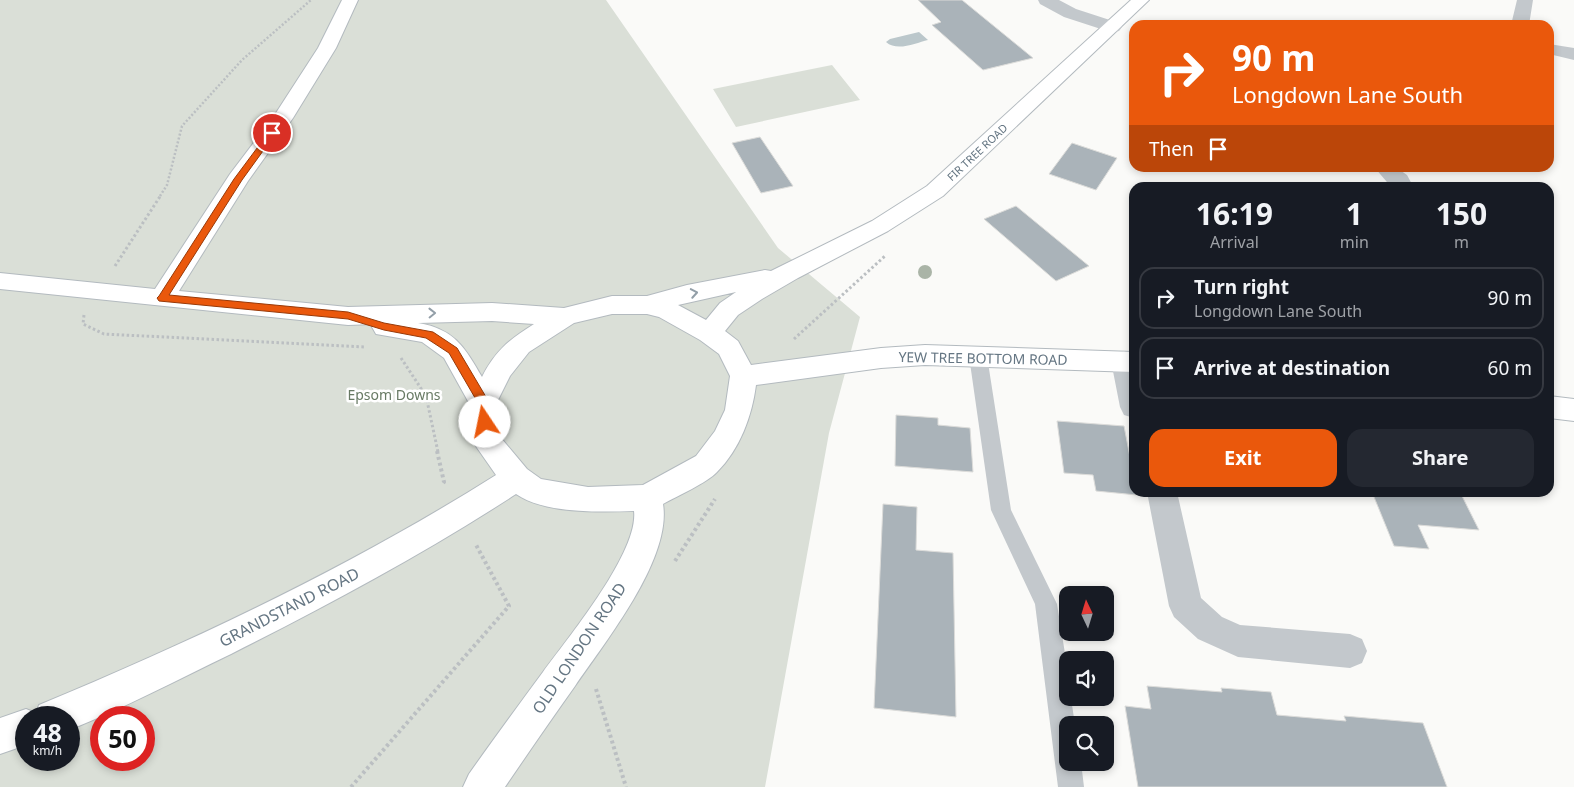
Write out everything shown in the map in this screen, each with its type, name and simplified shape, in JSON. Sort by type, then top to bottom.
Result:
[{"type":"main road","points":[[162,298],[238,179],[283,118],[326,48],[350,0]]},
{"type":"main road","name":"FIR TREE ROAD","points":[[710,333],[729,309],[789,272],[880,226],[935,191],[1140,0]]},
{"type":"main road","name":"FIR TREE ROAD","points":[[647,305],[687,294],[789,272]]},
{"type":"main road","points":[[0,281],[348,316],[492,312],[565,317]]},
{"type":"main road","points":[[348,316],[384,326],[429,334],[453,351],[483,402],[487,442],[516,478],[534,490],[588,500],[647,498],[706,465],[726,438],[739,410],[744,376],[729,348],[710,333],[668,311],[647,305],[612,305],[565,317],[520,345],[499,370],[483,402]]},
{"type":"main road","name":"YEW TREE BOTTOM ROAD","points":[[744,376],[881,358],[925,355],[1129,361]]},
{"type":"main road","points":[[1554,407],[1574,410]]},
{"type":"main road","name":"GRANDSTAND ROAD","points":[[80,708],[98,701],[309,599],[425,535],[516,478]]},
{"type":"main road","name":"OLD LONDON ROAD","points":[[482,787],[616,599],[639,556],[650,518],[647,498]]},
{"type":"main road","points":[[0,736],[15,731]]},
{"type":"street","points":[[1046,0],[1070,13],[1113,27]]},
{"type":"street","points":[[1521,20],[1525,0]]},
{"type":"street","points":[[1554,50],[1574,54]]},
{"type":"street","points":[[1389,172],[1399,182]]},
{"type":"street","points":[[1163,497],[1186,606],[1210,628],[1238,641],[1350,651]]},
{"type":"lane","points":[[978,356],[1001,510],[1046,604],[1062,716]]},
{"type":"lane","points":[[1069,771],[1071,787]]},
{"type":"path","points":[[311,0],[242,60],[182,126],[167,185],[85,310],[83,324],[104,334],[366,347]]},
{"type":"path","points":[[351,787],[509,606],[459,514],[444,482],[426,396],[401,357]]},
{"type":"path","points":[[436,488],[444,482]]},
{"type":"path","points":[[595,685],[626,787]]},
{"type":"green space","name":"Epsom Downs","points":[[0,0],[606,0],[778,248],[860,317],[829,433],[765,787],[0,787]]},
{"type":"green space","points":[[832,65],[860,100],[736,127],[713,89]]},
{"type":"shaded area","points":[[919,32],[928,40],[901,47],[890,45],[886,42],[890,39]]},
{"type":"building","points":[[918,0],[962,0],[1033,58],[983,70],[932,25],[941,22]]},
{"type":"building","points":[[760,137],[793,186],[761,193],[732,143]]},
{"type":"building","points":[[1072,143],[1117,158],[1096,190],[1049,174]]},
{"type":"building","points":[[1016,206],[1089,266],[1056,281],[984,219]]},
{"type":"building","points":[[896,415],[938,418],[938,425],[970,428],[973,472],[895,466]]},
{"type":"building","points":[[1057,421],[1124,426],[1129,452],[1129,494],[1096,491],[1093,475],[1064,473]]},
{"type":"building","points":[[1374,497],[1462,497],[1479,530],[1418,525],[1429,549],[1394,546]]},
{"type":"building","points":[[883,504],[917,507],[916,550],[953,553],[956,717],[874,708]]},
{"type":"building","points":[[1147,686],[1222,692],[1221,688],[1271,692],[1277,715],[1346,721],[1344,716],[1423,723],[1447,787],[1138,787],[1125,706],[1151,709]]},
{"type":"route","points":[[272,133],[238,179],[162,298],[348,316],[384,326],[429,334],[453,351],[483,402],[485,422]]}]
